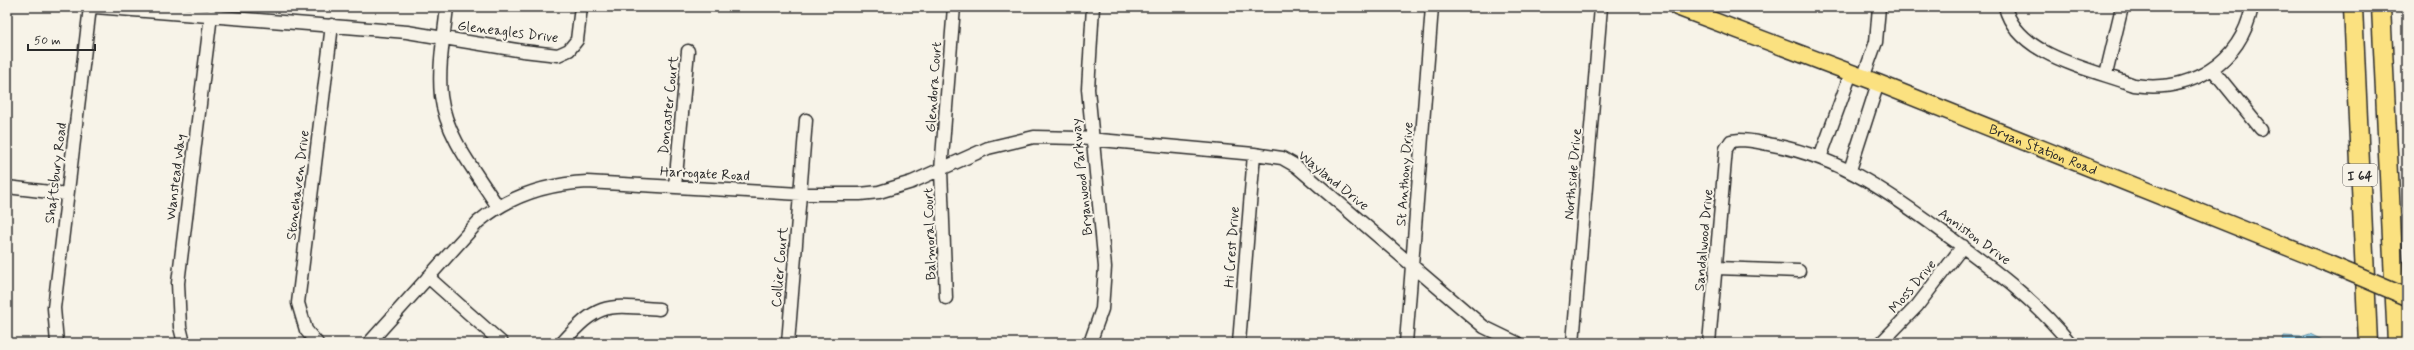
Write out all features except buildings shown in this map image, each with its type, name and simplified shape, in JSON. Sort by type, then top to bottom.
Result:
[{"type":"highway","name":"I 64","points":[[2353,7],[2368,343]]},
{"type":"highway","name":"I 64","points":[[2381,7],[2398,343]]},
{"type":"main road","name":"Bryan Station Road","points":[[1676,7],[1864,78],[2327,263],[2407,297]]},
{"type":"street","name":"Shaftsbury Road","points":[[57,343],[54,308],[90,7]]},
{"type":"street","name":"Gleneagles Drive","points":[[95,7],[407,32],[558,55],[569,50],[577,40],[581,7]]},
{"type":"street","points":[[447,7],[440,76],[441,96],[450,129],[498,207]]},
{"type":"street","name":"Glendora Court","points":[[941,170],[954,7]]},
{"type":"street","name":"Bryanwood Parkway","points":[[1090,343],[1102,309],[1105,267],[1088,89],[1093,7]]},
{"type":"street","name":"St Anthony Drive","points":[[1406,343],[1432,7]]},
{"type":"street","name":"Northside Drive","points":[[1573,343],[1601,7]]},
{"type":"street","points":[[1850,170],[1864,78],[1876,42],[1879,7]]},
{"type":"street","points":[[2005,7],[2014,26],[2032,45],[2048,54],[2134,85],[2162,87],[2186,81],[2213,70],[2238,42],[2246,28],[2252,7]]},
{"type":"street","points":[[2106,74],[2122,7]]},
{"type":"street","name":"Wanstead Way","points":[[184,343],[180,327],[178,303],[181,252],[211,16]]},
{"type":"street","name":"Stonehaven Drive","points":[[318,343],[306,330],[298,303],[332,25]]},
{"type":"street","name":"Doncaster Court","points":[[675,186],[688,52]]},
{"type":"street","points":[[2213,70],[2261,129]]},
{"type":"street","points":[[1820,158],[1864,78]]},
{"type":"street","name":"Collier Court","points":[[788,343],[806,120]]},
{"type":"street","name":"Harrogate Road","points":[[369,343],[478,222],[498,207],[536,190],[570,183],[675,186],[800,194],[837,195],[879,192],[912,182],[988,148],[1022,138],[1046,137],[1092,139]]},
{"type":"street","name":"Wayland Drive","points":[[1092,139],[1282,158],[1296,166],[1484,326],[1517,343]]},
{"type":"street","name":"Anniston Drive","points":[[1731,141],[1746,140],[1783,147],[1820,158],[1850,170],[1887,191],[1963,246],[2021,291],[2070,343]]},
{"type":"street","name":"Sandalwood Drive","points":[[1709,343],[1726,149],[1731,141]]},
{"type":"street","name":"Hi Crest Drive","points":[[1239,343],[1254,154]]},
{"type":"street","name":"Balmoral Court","points":[[941,170],[946,298]]},
{"type":"street","points":[[7,187],[67,194]]},
{"type":"street","name":"Moss Drive","points":[[1881,343],[1917,306],[1963,246]]},
{"type":"street","points":[[1716,268],[1799,271]]},
{"type":"street","points":[[428,277],[502,343]]},
{"type":"street","points":[[562,343],[586,318],[597,311],[609,307],[658,309]]},
{"type":"water","points":[[2310,334],[2322,340],[2322,343],[2282,343],[2284,336],[2301,337]]}]
